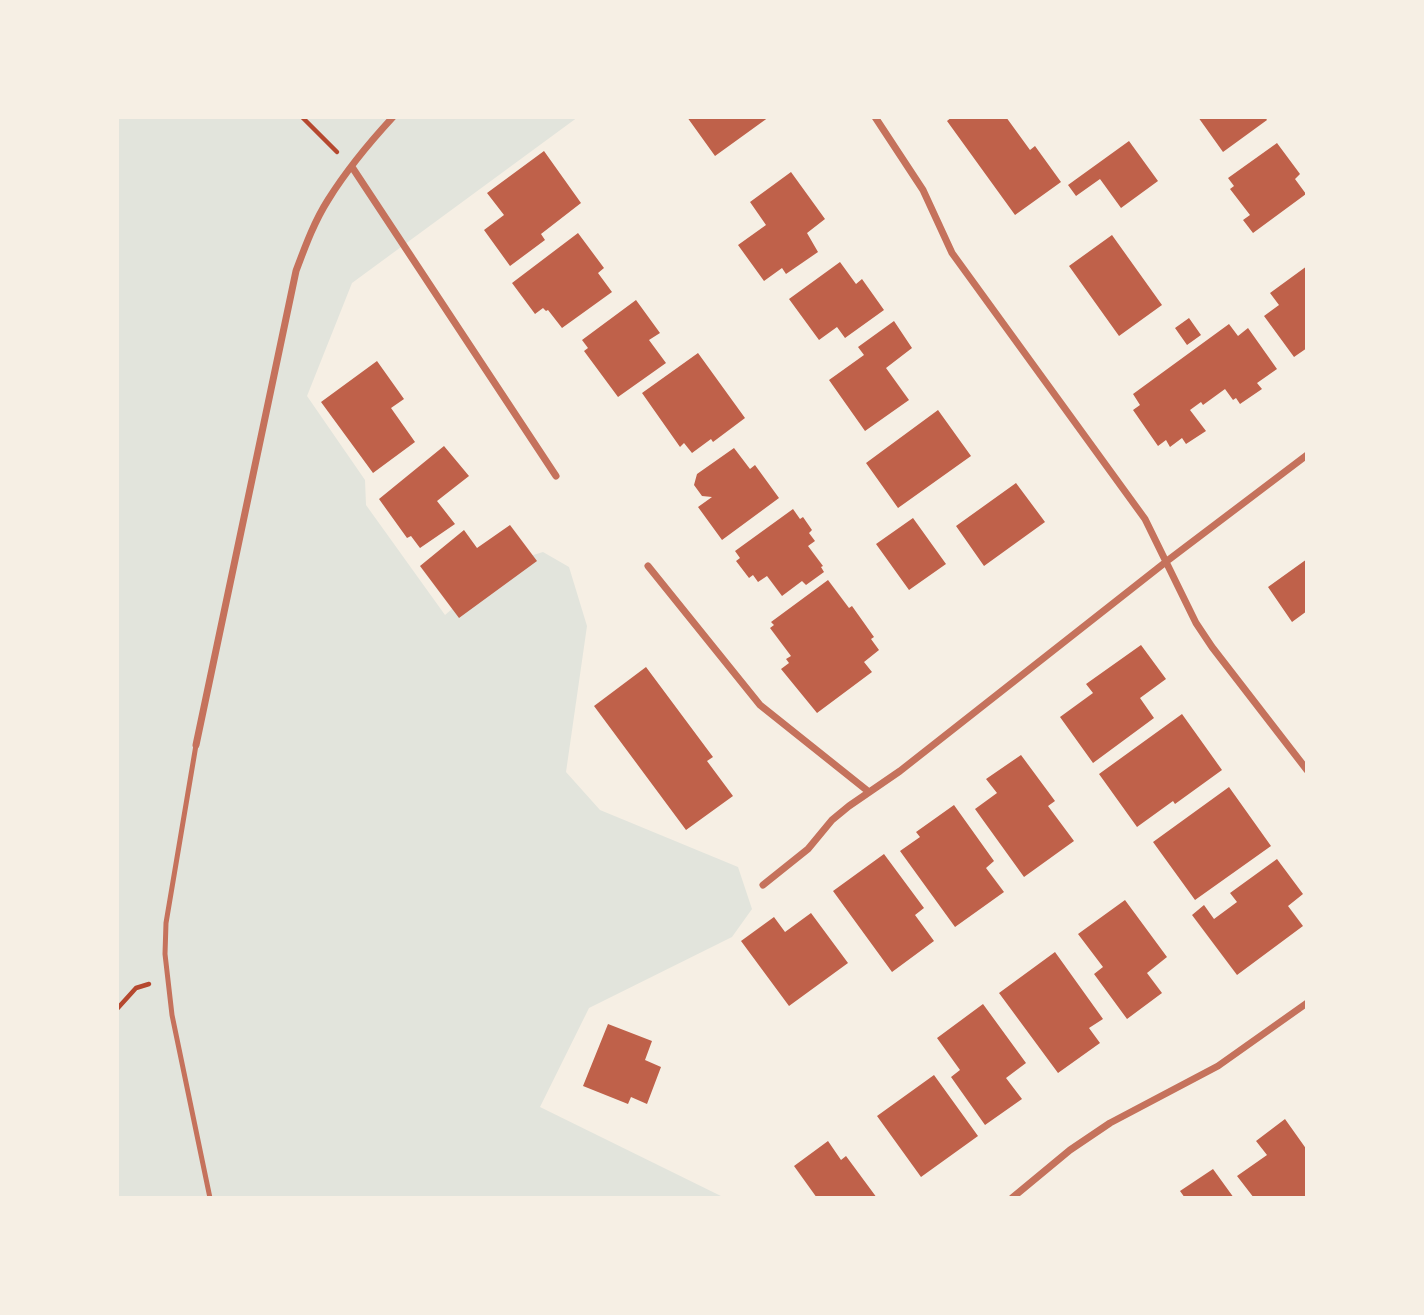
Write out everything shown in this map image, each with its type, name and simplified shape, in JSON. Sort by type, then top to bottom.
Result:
[{"type":"street","points":[[196,745],[296,271],[328,200],[373,139],[393,117]]},
{"type":"street","points":[[875,117],[923,190],[952,253],[1145,519],[1196,623],[1307,769]]},
{"type":"street","points":[[352,167],[556,476]]},
{"type":"street","points":[[763,886],[808,849],[832,820],[900,771],[1167,561],[1307,455]]},
{"type":"street","points":[[648,566],[760,705],[869,792]]},
{"type":"street","points":[[1012,1198],[1070,1150],[1110,1123],[1218,1066],[1307,1003]]},
{"type":"lane","points":[[196,745],[166,923],[167,980],[210,1198]]},
{"type":"path","points":[[303,117],[352,167]]},
{"type":"path","points":[[117,1009],[136,988],[167,980]]},
{"type":"shaded area","points":[[117,117],[578,117],[352,283],[307,396],[365,480],[366,505],[445,615],[504,564],[543,552],[569,567],[587,626],[566,772],[600,810],[738,867],[752,909],[732,937],[589,1008],[540,1107],[725,1198],[117,1198]]},
{"type":"building","points":[[687,117],[769,117],[715,156]]},
{"type":"building","points":[[952,117],[1006,117],[1030,150],[1035,146],[1061,182],[1015,215],[947,121]]},
{"type":"building","points":[[1198,117],[1265,117],[1267,120],[1223,152]]},
{"type":"building","points":[[1129,141],[1158,181],[1121,208],[1100,179],[1076,196],[1068,185]]},
{"type":"building","points":[[1277,143],[1300,174],[1295,179],[1306,194],[1253,233],[1243,220],[1250,215],[1230,189],[1234,186],[1228,178]]},
{"type":"building","points":[[544,151],[581,203],[541,234],[545,240],[510,266],[484,230],[504,215],[487,193]]},
{"type":"building","points":[[791,172],[825,219],[807,233],[818,252],[786,274],[782,268],[764,281],[738,245],[766,225],[750,202]]},
{"type":"building","points":[[578,233],[604,268],[598,273],[612,292],[562,328],[548,310],[543,308],[535,314],[512,283]]},
{"type":"building","points":[[1112,235],[1162,305],[1119,336],[1069,266]]},
{"type":"building","points":[[840,262],[856,284],[862,279],[884,310],[845,338],[837,327],[819,340],[789,299]]},
{"type":"building","points":[[1307,266],[1307,348],[1294,357],[1264,316],[1279,305],[1270,293]]},
{"type":"building","points":[[636,300],[660,333],[649,340],[666,363],[618,397],[584,351],[588,348],[582,340]]},
{"type":"building","points":[[1189,318],[1201,335],[1187,345],[1175,328]]},
{"type":"building","points":[[894,321],[912,348],[886,368],[909,400],[865,431],[829,380],[864,355],[858,347]]},
{"type":"building","points":[[1229,324],[1238,336],[1248,328],[1277,369],[1257,383],[1262,389],[1240,404],[1236,398],[1233,400],[1225,389],[1203,405],[1201,402],[1190,410],[1206,431],[1186,444],[1182,438],[1170,447],[1166,440],[1158,446],[1133,410],[1140,405],[1133,394]]},
{"type":"building","points":[[698,353],[745,418],[713,442],[711,439],[692,453],[684,443],[680,447],[642,393]]},
{"type":"building","points":[[377,361],[404,399],[391,408],[415,442],[373,473],[321,402]]},
{"type":"building","points":[[938,410],[971,456],[898,508],[866,463]]},
{"type":"building","points":[[444,446],[469,476],[437,501],[455,524],[420,548],[411,536],[407,538],[379,499]]},
{"type":"building","points":[[734,448],[750,469],[755,465],[779,498],[722,540],[698,507],[712,497],[702,496],[694,485],[697,474]]},
{"type":"building","points":[[1016,483],[1045,522],[984,566],[956,526]]},
{"type":"building","points":[[793,509],[812,530],[809,533],[815,541],[808,546],[823,566],[821,567],[824,572],[806,585],[802,581],[782,596],[767,576],[758,582],[753,575],[749,578],[736,561],[740,558],[735,551]]},
{"type":"building","points":[[913,518],[946,564],[909,590],[876,544]]},
{"type":"building","points":[[510,525],[537,561],[459,618],[420,566],[464,530],[477,548]]},
{"type":"building","points":[[1307,559],[1307,611],[1292,622],[1268,587]]},
{"type":"building","points":[[828,580],[849,608],[852,606],[874,637],[871,639],[879,650],[864,662],[872,672],[817,713],[781,669],[789,663],[786,659],[791,656],[770,628],[774,625],[771,622]]},
{"type":"building","points":[[1141,645],[1166,679],[1140,698],[1154,718],[1093,763],[1060,717],[1093,693],[1086,684]]},
{"type":"building","points":[[646,667],[713,757],[707,761],[733,796],[686,830],[594,706]]},
{"type":"building","points":[[1182,714],[1222,770],[1137,827],[1099,774]]},
{"type":"building","points":[[1021,755],[1055,801],[1048,806],[1074,841],[1024,877],[975,809],[997,793],[986,779]]},
{"type":"building","points":[[1229,787],[1271,846],[1195,900],[1153,842]]},
{"type":"building","points":[[954,805],[994,861],[986,868],[1004,892],[955,927],[900,851],[920,837],[916,832]]},
{"type":"building","points":[[884,854],[924,908],[915,915],[934,941],[892,972],[833,891]]},
{"type":"building","points":[[1277,859],[1303,894],[1288,906],[1303,926],[1237,975],[1192,915],[1204,905],[1214,919],[1237,902],[1230,893]]},
{"type":"building","points":[[1125,900],[1167,957],[1147,973],[1162,993],[1127,1019],[1094,974],[1103,967],[1078,934]]},
{"type":"building","points":[[811,913],[848,963],[789,1006],[741,941],[774,917],[785,932]]},
{"type":"building","points":[[1055,952],[1103,1019],[1089,1028],[1100,1043],[1058,1073],[999,993]]},
{"type":"building","points":[[983,1004],[1026,1063],[1006,1078],[1022,1099],[985,1125],[951,1077],[960,1070],[937,1038]]},
{"type":"building","points":[[608,1024],[652,1041],[645,1060],[661,1067],[647,1104],[631,1097],[628,1104],[583,1086]]},
{"type":"building","points":[[934,1075],[978,1136],[921,1177],[877,1116]]},
{"type":"building","points":[[1285,1119],[1307,1150],[1307,1197],[1254,1198],[1237,1176],[1267,1155],[1256,1141]]},
{"type":"building","points":[[828,1141],[841,1160],[846,1156],[877,1198],[817,1198],[794,1166]]},
{"type":"building","points":[[1213,1169],[1234,1198],[1185,1198],[1180,1191]]}]
